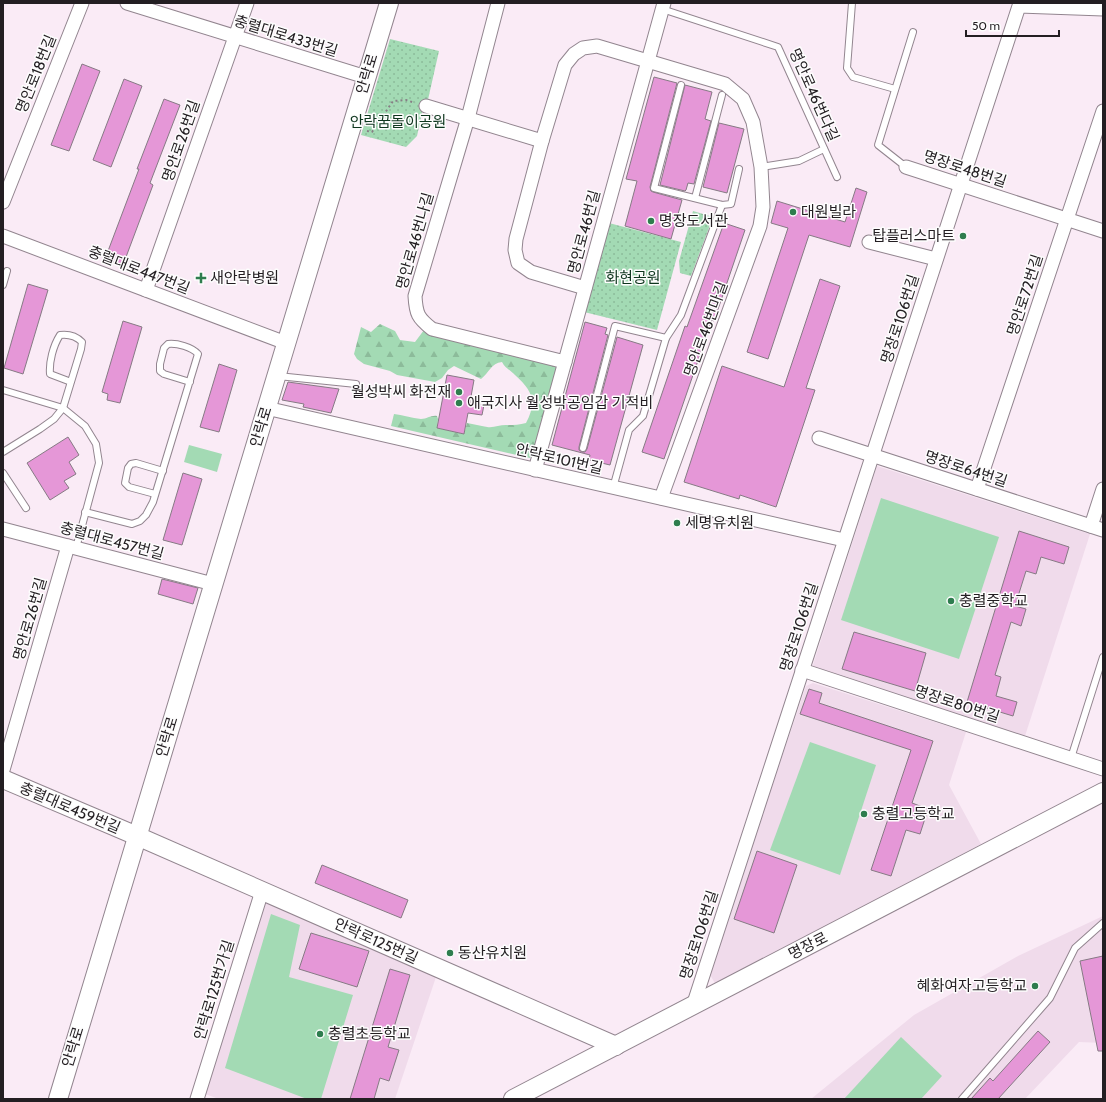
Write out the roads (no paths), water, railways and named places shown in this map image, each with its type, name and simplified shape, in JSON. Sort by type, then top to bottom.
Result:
[{"type":"main road","name":"안락로","points":[[58,1099],[389,3]]},
{"type":"main road","name":"충렬대로459번길","points":[[3,779],[137,836]]},
{"type":"main road","name":"명장로","points":[[513,1099],[1103,792]]},
{"type":"main road","name":"안락로125번길","points":[[137,836],[616,1046]]},
{"type":"street","name":"명안로18번길","points":[[3,202],[82,3]]},
{"type":"street","name":"충렬대로433번길","points":[[127,3],[366,77]]},
{"type":"street","name":"명안로26번길","points":[[146,290],[247,3]]},
{"type":"street","name":"명안로46번나길","points":[[498,3],[468,118],[415,296],[416,310],[421,320],[432,329],[565,362]]},
{"type":"street","name":"명안로46번길","points":[[535,470],[663,6]]},
{"type":"street","name":"명장로106번길","points":[[692,1006],[1019,6],[1103,9]]},
{"type":"street","name":"명안로46번마길","points":[[585,288],[531,272],[518,263],[515,250],[516,239],[542,141],[565,65],[574,54],[583,48],[597,46],[725,84],[743,99],[753,122],[761,167],[763,207],[760,226],[661,498]]},
{"type":"street","points":[[426,106],[542,141]]},
{"type":"street","name":"명안로72번길","points":[[977,489],[1103,111]]},
{"type":"street","name":"명장로48번길","points":[[906,167],[1103,230]]},
{"type":"street","name":"충렬대로447번길","points":[[3,236],[286,344]]},
{"type":"street","name":"명장로106번길","points":[[869,242],[936,259]]},
{"type":"street","name":"안락로101번길","points":[[266,408],[844,540]]},
{"type":"street","name":"명장로64번길","points":[[819,438],[1097,528]]},
{"type":"street","points":[[1097,528],[1103,489]]},
{"type":"street","name":"충렬대로457번길","points":[[3,528],[214,584]]},
{"type":"street","name":"명안로26번길","points":[[3,770],[72,546]]},
{"type":"street","name":"명장로80번길","points":[[802,670],[1071,758],[1103,770]]},
{"type":"street","name":"안락로125번가길","points":[[197,1099],[262,891]]},
{"type":"lane","points":[[852,3],[847,68],[853,77],[896,89]]},
{"type":"lane","name":"명안로46번다길","points":[[663,6],[778,47],[837,177]]},
{"type":"lane","name":"명장로48번길","points":[[906,167],[878,145],[913,32]]},
{"type":"lane","points":[[681,85],[654,188],[722,205],[731,204],[739,169]]},
{"type":"lane","points":[[695,198],[722,95]]},
{"type":"lane","points":[[761,167],[799,160],[824,150]]},
{"type":"lane","points":[[613,488],[629,430],[643,416],[666,338],[681,315],[722,205]]},
{"type":"lane","points":[[3,285],[7,271]]},
{"type":"lane","points":[[583,448],[615,326],[666,338]]},
{"type":"lane","points":[[3,452],[54,419],[63,408],[71,382],[82,342],[78,338],[66,334],[60,335],[49,367],[50,374],[71,382]]},
{"type":"lane","points":[[85,512],[132,524],[140,521],[146,515],[153,502],[163,471],[190,382],[198,354],[194,350],[174,344],[168,344],[164,348],[160,370],[164,374],[190,382]]},
{"type":"lane","points":[[276,376],[356,384]]},
{"type":"lane","points":[[3,390],[63,408],[85,426],[96,444],[99,463],[85,512],[72,546]]},
{"type":"lane","points":[[155,494],[129,487],[125,483],[128,468],[131,464],[136,463],[163,471]]},
{"type":"lane","points":[[3,473],[26,508]]},
{"type":"lane","points":[[1071,758],[1103,657]]},
{"type":"lane","points":[[962,1099],[1050,998],[1075,948],[1103,923]]},
{"type":"place","name":"대원빌라","points":[[793,212]]},
{"type":"place","name":"명장도서관","points":[[651,221]]},
{"type":"place","name":"탑플러스마트","points":[[963,236]]},
{"type":"place","name":"새안락병원","points":[[201,278]]},
{"type":"place","name":"월성박씨 화전재","points":[[459,392]]},
{"type":"place","name":"애국지사 월성박공임갑 기적비","points":[[459,403]]},
{"type":"place","name":"세명유치원","points":[[677,523]]},
{"type":"place","name":"충렬중학교","points":[[951,601]]},
{"type":"place","name":"충렬고등학교","points":[[864,814]]},
{"type":"place","name":"동산유치원","points":[[450,953]]},
{"type":"place","name":"혜화여자고등학교","points":[[1035,986]]},
{"type":"place","name":"충렬초등학교","points":[[320,1034]]},
{"type":"park label","name":"안락꿈돌이공원","points":[[398,122]]},
{"type":"park label","name":"화현공원","points":[[633,278]]}]
